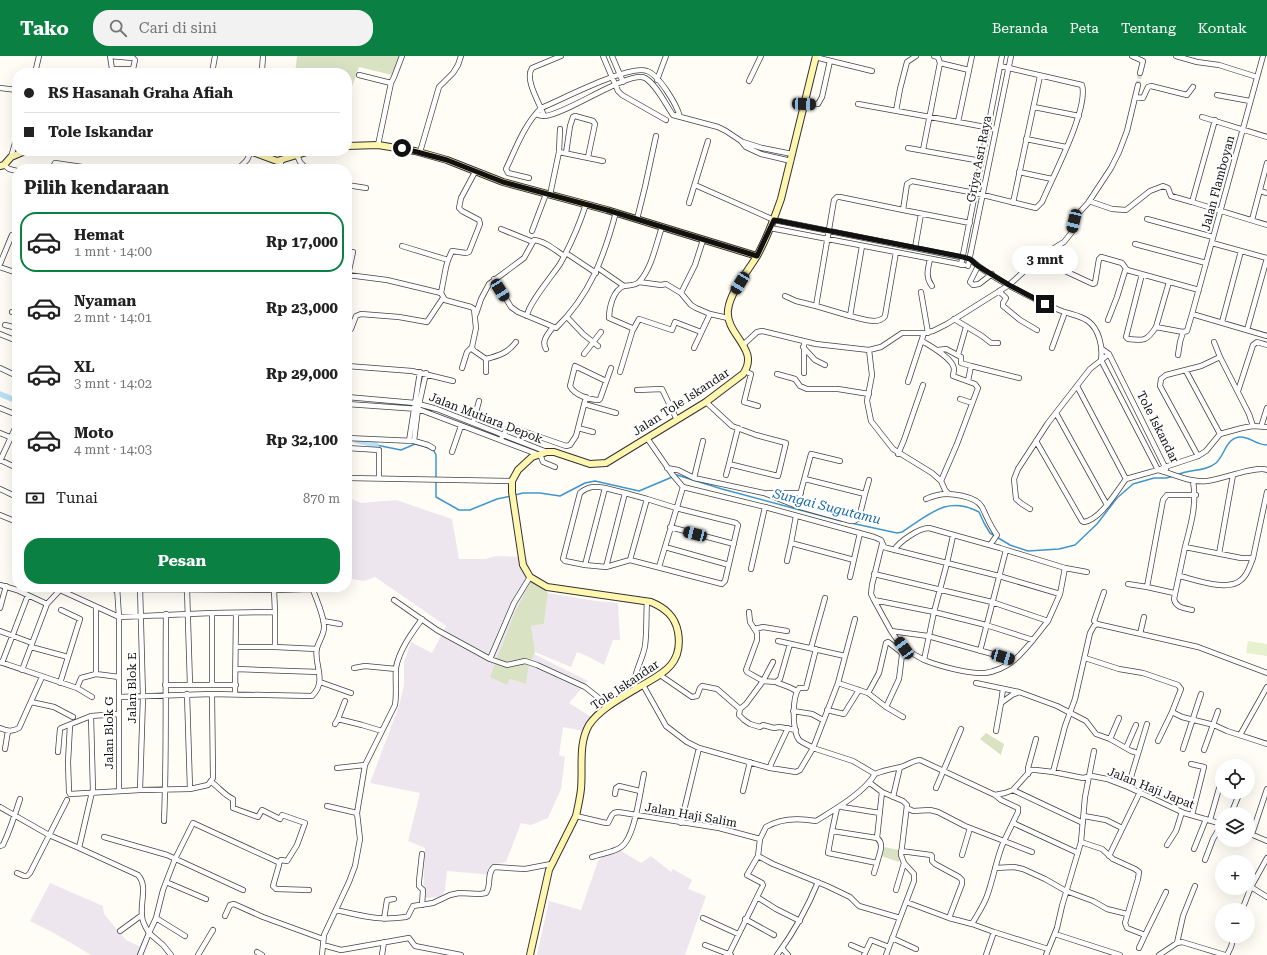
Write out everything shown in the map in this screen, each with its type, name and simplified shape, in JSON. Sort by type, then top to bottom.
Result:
[{"type":"main road","points":[[728,318],[729,304],[734,293],[757,256],[774,220],[781,199],[815,56]]},
{"type":"main road","points":[[352,146],[378,144],[420,152],[447,160],[503,182],[616,212],[757,256]]},
{"type":"main road","points":[[264,156],[277,161],[294,156]]},
{"type":"main road","points":[[2,165],[10,157]]},
{"type":"main road","name":"Jalan Tole Iskandar","points":[[512,481],[514,475],[532,457],[547,452],[554,452],[590,464],[596,465],[606,463],[706,402],[743,374],[749,359],[748,352],[731,327],[728,318]]},
{"type":"main road","points":[[512,481],[512,492],[523,565],[530,577]]},
{"type":"main road","name":"Tole Iskandar","points":[[530,577],[547,587],[647,601],[657,604],[669,612],[676,624],[678,634],[678,650],[671,665],[660,675],[609,706],[595,717],[589,726],[585,736],[581,760],[581,788],[576,816],[549,870],[530,955]]},
{"type":"street","points":[[36,68],[40,56]]},
{"type":"street","points":[[112,68],[110,56],[134,58],[133,68]]},
{"type":"street","points":[[213,68],[215,56]]},
{"type":"street","points":[[262,68],[263,56]]},
{"type":"street","points":[[378,144],[391,83],[402,56]]},
{"type":"street","points":[[420,152],[439,87],[453,73],[461,56]]},
{"type":"street","points":[[544,116],[529,80],[529,73],[532,68],[561,56]]},
{"type":"street","points":[[602,56],[611,78],[622,95],[666,120]]},
{"type":"street","points":[[612,56],[623,82]]},
{"type":"street","points":[[652,84],[658,79],[666,56]]},
{"type":"street","points":[[749,81],[761,56]]},
{"type":"street","points":[[815,56],[872,71]]},
{"type":"street","points":[[896,111],[907,62],[916,56]]},
{"type":"street","points":[[922,150],[940,63],[938,57],[934,56]]},
{"type":"street","points":[[958,122],[972,56]]},
{"type":"street","name":"Griya Asri Raya","points":[[961,265],[1002,56]]},
{"type":"street","name":"Griya Asri Raya","points":[[968,266],[1011,56]]},
{"type":"street","points":[[1132,56],[1143,61],[1140,73]]},
{"type":"street","points":[[1176,56],[1197,62],[1219,65],[1257,77]]},
{"type":"street","name":"Jalan Flamboyan","points":[[1183,332],[1187,331],[1199,290],[1263,56]]},
{"type":"street","points":[[804,104],[818,104],[822,97],[830,61]]},
{"type":"street","points":[[940,63],[969,70]]},
{"type":"street","points":[[903,210],[906,184],[912,180],[982,194],[1036,208],[1039,206],[1079,116],[1083,91],[1082,85],[1000,66]]},
{"type":"street","points":[[529,178],[508,173],[506,169],[526,128],[536,114],[541,108],[611,78],[637,70],[644,70],[651,73],[658,79],[678,111],[680,117]]},
{"type":"street","points":[[359,75],[391,83]]},
{"type":"street","points":[[1013,203],[1040,76]]},
{"type":"street","points":[[536,114],[544,116],[561,110],[615,85],[638,77],[643,77],[652,84],[673,115],[718,127],[741,141],[791,157]]},
{"type":"street","points":[[743,345],[757,332],[762,331],[804,342],[869,350],[881,347],[902,334],[926,333],[947,324],[1009,285],[1041,256],[1064,242],[1072,232],[1077,215],[1089,201],[1111,168],[1119,152],[1127,131],[1138,85]]},
{"type":"street","points":[[1134,97],[1143,98],[1148,87],[1151,86],[1187,96],[1193,86]]},
{"type":"street","points":[[0,88],[12,89]]},
{"type":"street","points":[[1217,95],[1250,101]]},
{"type":"street","points":[[858,104],[996,129]]},
{"type":"street","points":[[1034,107],[1079,116]]},
{"type":"street","points":[[673,115],[678,111]]},
{"type":"street","points":[[566,153],[570,126],[573,117],[575,116],[593,121],[595,124],[588,158]]},
{"type":"street","points":[[1202,117],[1242,130],[1267,136]]},
{"type":"street","points":[[1192,202],[1215,120]]},
{"type":"street","points":[[532,231],[548,194],[559,152],[560,129]]},
{"type":"street","points":[[637,219],[647,181],[656,136]]},
{"type":"street","points":[[1026,139],[1066,147]]},
{"type":"street","points":[[689,203],[708,141]]},
{"type":"street","points":[[908,148],[982,161]]},
{"type":"street","points":[[10,157],[12,151]]},
{"type":"street","points":[[559,152],[603,162]]},
{"type":"street","points":[[243,164],[249,156]]},
{"type":"street","points":[[280,164],[282,160]]},
{"type":"street","points":[[54,164],[55,162],[66,164]]},
{"type":"street","points":[[1252,220],[1267,164]]},
{"type":"street","points":[[2,165],[12,170]]},
{"type":"street","points":[[443,298],[441,293],[448,260],[452,252],[469,252],[480,224],[478,220],[459,208],[461,198],[475,172]]},
{"type":"street","points":[[1019,172],[1052,179]]},
{"type":"street","points":[[695,185],[774,220],[970,259],[1009,285],[1065,312],[1089,321],[1098,336],[1102,349],[1101,360]]},
{"type":"street","points":[[352,186],[366,188]]},
{"type":"street","points":[[1089,201],[1112,209],[1126,210],[1150,191],[1162,186],[1168,188],[1171,196],[1267,225]]},
{"type":"street","points":[[1260,191],[1267,193]]},
{"type":"street","points":[[816,306],[828,230],[834,200],[837,197],[970,223]]},
{"type":"street","points":[[528,316],[532,303],[565,254],[578,230],[586,204]]},
{"type":"street","points":[[546,350],[544,342],[555,328],[573,311],[590,284],[608,241],[616,212]]},
{"type":"street","points":[[915,248],[921,214]]},
{"type":"street","points":[[1147,219],[1213,237]]},
{"type":"street","points":[[639,282],[650,264],[662,227]]},
{"type":"street","points":[[770,228],[961,265],[977,265]]},
{"type":"street","points":[[501,229],[533,242],[534,240],[540,241],[597,270],[624,286]]},
{"type":"street","points":[[12,235],[0,266],[12,271]]},
{"type":"street","points":[[681,293],[695,265],[703,240]]},
{"type":"street","points":[[462,368],[467,352],[472,347],[476,328],[476,316],[486,288],[494,279],[524,258],[533,242]]},
{"type":"street","points":[[1212,243],[1267,258],[1247,330]]},
{"type":"street","points":[[1136,244],[1206,263]]},
{"type":"street","points":[[402,246],[448,260]]},
{"type":"street","points":[[850,316],[862,246]]},
{"type":"street","points":[[1051,250],[1063,260],[1063,269],[1065,271],[1093,284],[1095,283],[1099,259],[1101,257],[1122,263],[1126,270],[1199,290]]},
{"type":"street","points":[[1222,322],[1241,251]]},
{"type":"street","points":[[352,257],[353,252]]},
{"type":"street","points":[[785,296],[796,301],[850,316],[877,321],[883,319],[896,252]]},
{"type":"street","points":[[930,259],[927,277],[932,286]]},
{"type":"street","points":[[977,265],[970,282],[973,284],[979,284],[992,274]]},
{"type":"street","points":[[1108,320],[1126,270]]},
{"type":"street","points":[[1142,274],[1126,337],[1128,339],[1141,341],[1150,337],[1156,327],[1169,282]]},
{"type":"street","points":[[352,276],[387,280],[441,293]]},
{"type":"street","points":[[494,279],[511,307],[555,328]]},
{"type":"street","points":[[633,330],[632,328],[611,320],[609,317],[614,296],[618,290],[624,286],[639,282],[661,285],[666,284],[681,293],[691,305],[710,314],[728,318]]},
{"type":"street","points":[[999,291],[1006,298],[1003,306],[1020,320],[1036,330]]},
{"type":"street","points":[[908,382],[926,333],[921,292]]},
{"type":"street","points":[[443,298],[473,307],[476,316]]},
{"type":"street","points":[[352,327],[356,316],[361,314],[399,317],[427,322],[443,298]]},
{"type":"street","points":[[1052,348],[1065,312]]},
{"type":"street","points":[[694,348],[710,314]]},
{"type":"street","points":[[1192,314],[1267,336]]},
{"type":"street","points":[[567,317],[583,334],[598,346]]},
{"type":"street","points":[[620,372],[633,330],[639,319],[672,330],[675,322],[701,332]]},
{"type":"street","points":[[954,319],[991,343],[998,343]]},
{"type":"street","points":[[5,325],[12,327]]},
{"type":"street","points":[[958,355],[966,327]]},
{"type":"street","points":[[1156,327],[1183,332],[1178,355]]},
{"type":"street","points":[[584,354],[601,332]]},
{"type":"street","points":[[0,334],[12,339]]},
{"type":"street","points":[[922,341],[938,350],[953,366],[953,376],[975,384],[978,388],[941,481]]},
{"type":"street","points":[[472,347],[473,350],[486,359],[501,355],[512,348],[516,342]]},
{"type":"street","points":[[804,342],[804,373]]},
{"type":"street","points":[[1214,342],[1249,414],[1253,426]]},
{"type":"street","points":[[1238,391],[1253,345],[1257,342],[1267,345]]},
{"type":"street","points":[[803,348],[815,360],[825,365]]},
{"type":"street","points":[[938,350],[946,349],[958,355],[962,358],[961,363],[1019,378]]},
{"type":"street","name":"Tole Iskandar","points":[[1102,349],[1109,354],[1165,466],[1170,473]]},
{"type":"street","points":[[869,350],[872,375],[868,400],[871,421],[898,454],[932,473],[941,481],[945,490],[949,494]]},
{"type":"street","points":[[1030,509],[1016,498],[1014,479],[1018,469],[1036,441],[1077,386],[1090,370],[1109,354]]},
{"type":"street","points":[[1198,456],[1160,386],[1161,379],[1166,375],[1201,366],[1220,357]]},
{"type":"street","points":[[486,359],[486,372]]},
{"type":"street","name":"Tole Iskandar","points":[[1101,360],[1158,470],[1170,473]]},
{"type":"street","points":[[577,361],[570,386],[572,390],[575,393],[598,400],[600,399],[611,368]]},
{"type":"street","points":[[352,366],[420,372],[453,381]]},
{"type":"street","points":[[575,366],[606,380]]},
{"type":"street","points":[[968,381],[971,366]]},
{"type":"street","points":[[0,368],[12,374]]},
{"type":"street","points":[[745,371],[751,374],[744,402],[758,406]]},
{"type":"street","points":[[1186,371],[1220,434]]},
{"type":"street","points":[[417,404],[420,372]]},
{"type":"street","points":[[412,441],[417,404],[426,373]]},
{"type":"street","points":[[777,374],[795,379],[800,386],[804,388],[838,389],[869,394]]},
{"type":"street","points":[[898,454],[923,385]]},
{"type":"street","points":[[1077,386],[1126,479]]},
{"type":"street","points":[[636,390],[662,389],[677,420]]},
{"type":"street","points":[[501,441],[506,429],[511,427],[566,446],[570,445],[576,436],[586,397]]},
{"type":"street","name":"Jalan Mutiara Depok","points":[[352,398],[417,404],[473,423],[547,452]]},
{"type":"street","points":[[960,399],[972,403]]},
{"type":"street","points":[[473,423],[479,402]]},
{"type":"street","points":[[706,402],[724,420],[738,428],[786,442],[779,475],[776,476],[729,464]]},
{"type":"street","name":"Jalan Mutiara Depok","points":[[352,404],[416,409],[539,454]]},
{"type":"street","points":[[584,404],[616,413]]},
{"type":"street","points":[[0,408],[12,413]]},
{"type":"street","points":[[1261,427],[1267,408]]},
{"type":"street","points":[[1130,417],[1138,412]]},
{"type":"street","points":[[1056,413],[1107,505]]},
{"type":"street","points":[[452,452],[461,426]]},
{"type":"street","points":[[1036,441],[1082,520],[1086,522],[1094,518],[1107,505],[1126,479],[1198,456],[1206,451],[1220,434],[1233,429],[1253,426],[1267,427]]},
{"type":"street","points":[[578,428],[593,432]]},
{"type":"street","points":[[726,475],[738,428]]},
{"type":"street","points":[[0,433],[10,437]]},
{"type":"street","points":[[12,433],[0,460],[12,466]]},
{"type":"street","points":[[534,446],[538,436]]},
{"type":"street","points":[[352,438],[412,441],[428,445],[433,448]]},
{"type":"street","points":[[647,438],[667,468],[682,486],[766,507],[874,537],[881,540],[882,544],[887,548],[999,576],[1060,594]]},
{"type":"street","points":[[694,478],[703,441]]},
{"type":"street","points":[[352,448],[379,450],[379,478]]},
{"type":"street","points":[[539,454],[543,462],[555,466]]},
{"type":"street","points":[[797,506],[811,454],[840,461]]},
{"type":"street","points":[[667,468],[678,470],[694,478],[764,493],[797,506],[854,521],[859,518],[869,480]]},
{"type":"street","points":[[1170,473],[1191,480],[1207,481],[1263,468],[1267,470]]},
{"type":"street","points":[[1219,554],[1234,475]]},
{"type":"street","points":[[352,478],[512,481]]},
{"type":"street","points":[[805,479],[865,494]]},
{"type":"street","points":[[1191,480],[1196,495],[1180,576],[1174,593],[1174,600],[1176,605],[1192,610]]},
{"type":"street","points":[[595,486],[647,499],[736,523],[738,525],[725,581],[722,584],[630,560],[606,567],[585,565],[563,560],[580,493],[585,489],[595,486]]},
{"type":"street","points":[[659,567],[682,486]]},
{"type":"street","points":[[585,565],[606,488]]},
{"type":"street","points":[[0,489],[12,495]]},
{"type":"street","points":[[1180,576],[1223,586],[1241,581],[1247,573],[1253,558],[1267,492]]},
{"type":"street","points":[[606,567],[625,493]]},
{"type":"street","points":[[764,493],[801,493]]},
{"type":"street","points":[[926,499],[938,495],[949,494],[969,498],[981,506],[988,523],[997,535],[991,544]]},
{"type":"street","points":[[1147,587],[1164,498],[1167,495],[1196,495]]},
{"type":"street","points":[[630,560],[647,499]]},
{"type":"street","points":[[751,569],[766,507]]},
{"type":"street","points":[[0,515],[12,520]]},
{"type":"street","points":[[787,561],[796,516]]},
{"type":"street","points":[[670,527],[734,544]]},
{"type":"street","points":[[894,550],[901,543],[924,528],[929,528],[953,536],[991,544],[1065,568],[1086,572]]},
{"type":"street","points":[[850,577],[860,534]]},
{"type":"street","points":[[924,660],[928,636],[953,536]]},
{"type":"street","points":[[791,543],[854,560]]},
{"type":"street","points":[[882,544],[874,574],[871,594],[891,631],[904,648],[924,660],[965,671],[984,673],[998,669],[1014,660],[1048,621],[1060,594],[1065,568]]},
{"type":"street","points":[[1185,547],[1241,558],[1253,558]]},
{"type":"street","points":[[665,548],[729,564]]},
{"type":"street","points":[[980,651],[1006,550]]},
{"type":"street","points":[[874,574],[992,602],[1048,621]]},
{"type":"street","points":[[490,659],[514,603],[530,577]]},
{"type":"street","points":[[1128,584],[1174,593]]},
{"type":"street","points":[[0,585],[12,588]]},
{"type":"street","points":[[0,607],[6,586]]},
{"type":"street","points":[[21,592],[47,604]]},
{"type":"street","points":[[22,670],[47,604],[57,592]]},
{"type":"street","points":[[66,592],[96,608],[118,617],[166,614],[275,612]]},
{"type":"street","name":"Jalan Blok G","points":[[117,592],[119,790]]},
{"type":"street","name":"Jalan Blok E","points":[[140,592],[142,697],[140,790]]},
{"type":"street","points":[[187,592],[190,685]]},
{"type":"street","points":[[274,592],[274,647]]},
{"type":"street","points":[[119,697],[187,694],[310,696],[314,694],[320,682],[317,649],[324,632],[323,621],[314,592]]},
{"type":"street","points":[[1104,592],[1094,621],[1097,624],[1198,647],[1267,673]]},
{"type":"street","points":[[28,595],[1,663],[77,688],[92,697]]},
{"type":"street","points":[[825,598],[813,649],[806,688],[799,688],[796,691],[793,711],[796,730],[800,740],[813,748],[853,761],[875,774]]},
{"type":"street","points":[[394,600],[458,643],[500,664],[507,665],[525,661],[537,665],[585,687],[609,706]]},
{"type":"street","points":[[874,600],[934,612],[986,625],[1033,640]]},
{"type":"street","points":[[635,689],[634,677],[642,656],[646,638],[647,601]]},
{"type":"street","points":[[96,608],[96,674]]},
{"type":"street","points":[[60,683],[68,657],[83,620],[61,610]]},
{"type":"street","points":[[749,612],[750,622],[755,629],[757,640],[753,655],[746,670],[747,672],[763,681],[776,682],[796,691]]},
{"type":"street","points":[[212,613],[212,685]]},
{"type":"street","points":[[236,613],[236,694]]},
{"type":"street","points":[[164,821],[166,790],[166,614]]},
{"type":"street","points":[[1140,634],[1144,617]]},
{"type":"street","points":[[322,955],[323,939],[355,866],[360,840],[357,813],[365,765],[395,705],[396,669],[398,658],[422,618]]},
{"type":"street","points":[[643,685],[666,726],[687,742],[699,748],[770,768],[798,772],[813,748],[838,683],[855,619]]},
{"type":"street","points":[[323,621],[340,624]]},
{"type":"street","points":[[1053,772],[1060,743],[1077,693],[1090,633],[1097,624]]},
{"type":"street","points":[[755,629],[763,627],[787,631]]},
{"type":"street","points":[[0,631],[32,645],[68,657]]},
{"type":"street","points":[[891,631],[928,636],[1014,660]]},
{"type":"street","points":[[778,641],[845,656]]},
{"type":"street","points":[[868,693],[879,673],[886,642],[888,642],[901,652],[902,655],[899,679],[886,707]]},
{"type":"street","points":[[776,682],[780,679],[790,644]]},
{"type":"street","points":[[236,647],[317,649]]},
{"type":"street","points":[[1084,658],[1119,669],[1144,673],[1178,686],[1181,689],[1158,741]]},
{"type":"street","points":[[740,709],[746,704],[763,681],[773,662]]},
{"type":"street","points":[[354,668],[365,666],[396,669]]},
{"type":"street","points":[[236,670],[319,672]]},
{"type":"street","points":[[77,688],[81,678],[96,674],[119,676]]},
{"type":"street","points":[[660,675],[692,697],[697,696],[702,686],[717,689],[740,709],[740,715],[750,724],[774,728],[779,726],[796,730]]},
{"type":"street","points":[[0,728],[8,731],[19,728],[42,677]]},
{"type":"street","points":[[320,682],[351,693]]},
{"type":"street","points":[[838,683],[868,693],[886,707],[903,717]]},
{"type":"street","points":[[976,683],[1019,692],[1057,706],[1086,721],[1096,734],[1138,752]]},
{"type":"street","points":[[165,685],[236,685]]},
{"type":"street","points":[[1240,735],[1267,687]]},
{"type":"street","points":[[996,731],[1003,689]]},
{"type":"street","points":[[827,710],[844,714],[858,690]]},
{"type":"street","points":[[1001,703],[1019,692]]},
{"type":"street","points":[[187,694],[190,789]]},
{"type":"street","points":[[70,725],[68,762],[69,792],[73,794],[119,790],[190,789],[208,785],[213,778],[214,756],[212,694]]},
{"type":"street","points":[[1184,749],[1201,694]]},
{"type":"street","points":[[345,701],[336,722],[356,723],[382,731]]},
{"type":"street","points":[[31,702],[54,707],[73,717]]},
{"type":"street","points":[[793,711],[812,714],[823,720]]},
{"type":"street","points":[[1204,750],[1218,711]]},
{"type":"street","points":[[1172,712],[1267,744]]},
{"type":"street","points":[[58,752],[61,728],[91,716],[118,714]]},
{"type":"street","points":[[79,848],[92,792],[91,716]]},
{"type":"street","points":[[1110,739],[1119,718]]},
{"type":"street","points":[[1128,787],[1147,724]]},
{"type":"street","points":[[1126,748],[1136,725]]},
{"type":"street","points":[[770,768],[788,728]]},
{"type":"street","points":[[936,788],[961,729]]},
{"type":"street","points":[[5,749],[8,731]]},
{"type":"street","points":[[995,795],[1013,790],[1028,774],[1028,768],[1036,739]]},
{"type":"street","points":[[680,822],[699,748]]},
{"type":"street","points":[[1046,955],[1055,934],[1081,842],[1088,778],[1094,751]]},
{"type":"street","points":[[705,944],[730,954],[738,934],[763,884],[748,875],[758,856],[760,839],[766,827],[770,824],[801,818],[816,821],[840,807],[870,783],[875,774],[900,767],[917,760],[924,761],[943,770],[995,795],[1001,800],[1018,808],[1018,812],[999,852],[987,897],[972,924]]},
{"type":"street","points":[[743,791],[750,762]]},
{"type":"street","points":[[1191,764],[1204,767],[1192,815]]},
{"type":"street","points":[[337,768],[365,765]]},
{"type":"street","points":[[893,797],[900,767]]},
{"type":"street","name":"Jalan Haji Japat","points":[[1028,774],[1031,770],[1036,770],[1083,778],[1092,776],[1107,779],[1140,792],[1182,812],[1215,822]]},
{"type":"street","points":[[592,857],[621,847],[630,836],[636,815],[644,774]]},
{"type":"street","points":[[211,782],[217,786],[225,796],[233,800],[233,808],[258,817],[262,810],[280,819],[282,815],[305,823],[297,845],[287,861],[281,860],[279,863],[273,882],[274,888],[309,890]]},
{"type":"street","points":[[870,783],[882,792],[905,803],[907,808],[900,855],[914,877],[886,955]]},
{"type":"street","points":[[615,794],[616,788],[619,786],[640,791]]},
{"type":"street","points":[[1255,821],[1267,789]]},
{"type":"street","points":[[1013,790],[1083,823]]},
{"type":"street","points":[[877,838],[882,792]]},
{"type":"street","points":[[1109,856],[1140,792]]},
{"type":"street","points":[[1194,850],[1208,819],[1215,798]]},
{"type":"street","points":[[0,846],[3,845],[15,816],[20,799]]},
{"type":"street","points":[[17,874],[27,876],[30,873],[67,800]]},
{"type":"street","points":[[327,806],[357,813]]},
{"type":"street","points":[[0,807],[49,835],[138,875],[142,879],[143,884],[142,915],[149,934],[163,945],[172,955]]},
{"type":"street","points":[[840,807],[880,813]]},
{"type":"street","points":[[840,807],[832,831],[828,853],[877,863]]},
{"type":"street","points":[[907,808],[913,811],[930,810],[938,812],[970,828],[1032,852]]},
{"type":"street","name":"Jalan Haji Salim","points":[[576,816],[608,823],[612,815],[616,812],[718,828],[760,839]]},
{"type":"street","points":[[1167,845],[1176,831],[1182,812]]},
{"type":"street","points":[[1084,816],[1106,820],[1122,828]]},
{"type":"street","points":[[140,955],[156,918],[174,859],[193,823],[279,863]]},
{"type":"street","points":[[1013,823],[1078,853]]},
{"type":"street","points":[[962,855],[970,828]]},
{"type":"street","points":[[832,831],[877,838],[881,842],[882,846],[874,872]]},
{"type":"street","points":[[104,836],[158,852],[243,890]]},
{"type":"street","points":[[1205,860],[1215,836]]},
{"type":"street","points":[[1255,836],[1267,841]]},
{"type":"street","points":[[1081,842],[1102,849],[1115,861],[1139,872],[1124,923],[1126,927],[1145,935]]},
{"type":"street","points":[[901,851],[931,855],[932,861],[935,864],[962,880],[962,884],[949,918]]},
{"type":"street","points":[[422,854],[419,886],[423,890],[422,905]]},
{"type":"street","points":[[758,856],[773,864],[850,897],[859,906],[900,918]]},
{"type":"street","points":[[1255,880],[1267,858]]},
{"type":"street","points":[[896,890],[904,863]]},
{"type":"street","points":[[336,910],[374,918],[384,919],[406,917],[413,906],[432,903],[459,892],[480,894],[486,893],[488,890],[490,871],[494,867],[525,869],[552,864]]},
{"type":"street","points":[[995,868],[1020,868],[1045,879],[1066,891],[1093,901],[1107,909],[1127,914]]},
{"type":"street","points":[[166,882],[206,899]]},
{"type":"street","points":[[778,955],[800,921],[818,882]]},
{"type":"street","points":[[1177,943],[1183,916],[1195,886]]},
{"type":"street","points":[[1255,890],[1267,897]]},
{"type":"street","points":[[1140,948],[1166,892]]},
{"type":"street","points":[[757,897],[776,909],[800,921]]},
{"type":"street","points":[[384,919],[387,900],[394,899]]},
{"type":"street","points":[[906,902],[949,918],[1048,949]]},
{"type":"street","points":[[225,916],[230,905],[234,904],[263,917],[323,939]]},
{"type":"street","points":[[120,931],[142,915]]},
{"type":"street","points":[[156,918],[185,936]]},
{"type":"street","points":[[703,918],[738,934]]},
{"type":"street","points":[[746,919],[774,935]]},
{"type":"street","points":[[198,955],[213,930]]},
{"type":"street","points":[[986,955],[994,932]]},
{"type":"street","points":[[1055,934],[1120,955]]},
{"type":"street","points":[[323,945],[341,950],[409,938],[415,946],[462,955]]},
{"type":"street","points":[[892,938],[916,949]]},
{"type":"street","points":[[851,945],[865,953],[871,940],[889,947]]},
{"type":"street","points":[[382,955],[384,942]]},
{"type":"street","points":[[1159,955],[1177,943],[1182,942],[1209,953],[1226,955],[1232,943]]},
{"type":"street","points":[[782,948],[788,955]]},
{"type":"street","points":[[257,952],[262,955]]},
{"type":"shaded area","points":[[352,499],[361,503],[396,500],[452,519],[459,559],[485,559],[496,556],[526,557],[533,577],[507,685],[510,679],[526,684],[529,666],[534,654],[588,681],[569,703],[593,718],[588,732],[563,727],[559,755],[565,757],[561,789],[548,818],[531,825],[521,823],[506,862],[496,864],[494,875],[447,871],[445,890],[441,897],[423,898],[425,848],[408,841],[420,793],[370,783],[399,706],[404,685],[404,662],[411,642],[432,653],[446,626],[375,577],[364,581],[352,579]]},
{"type":"shaded area","points":[[548,593],[618,603],[620,640],[613,640],[604,665],[577,652],[571,667],[535,652],[530,626],[544,624]]},
{"type":"shaded area","points":[[613,846],[641,863],[651,856],[671,872],[673,869],[692,880],[688,889],[706,896],[685,955],[537,955],[549,901],[581,910],[598,861]]},
{"type":"shaded area","points":[[50,883],[103,906],[104,914],[126,940],[145,949],[143,955],[91,955],[54,933],[30,921]]},
{"type":"green space","points":[[297,56],[400,56],[396,76],[359,67],[352,87],[352,68],[296,68]]},
{"type":"green space","points":[[533,577],[548,593],[544,624],[531,626],[535,652],[529,666],[526,684],[510,679],[507,685],[490,677],[514,614]]},
{"type":"green space","points":[[1248,641],[1267,644],[1267,656],[1246,653]]},
{"type":"green space","points":[[986,733],[1004,744],[1001,755],[980,739]]},
{"type":"green space","points":[[884,847],[899,850],[899,862],[881,856]]},
{"type":"waterway","points":[[0,394],[12,399]]},
{"type":"waterway","name":"Sungai Sugutamu","points":[[1177,475],[1212,466],[1219,460],[1229,443],[1236,438],[1244,437],[1260,444],[1267,445]]},
{"type":"waterway","points":[[355,440],[376,445]]},
{"type":"waterway","name":"Sungai Sugutamu","points":[[376,445],[401,450],[415,444],[434,451],[436,455],[436,478]]},
{"type":"waterway","name":"Sungai Sugutamu","points":[[515,495],[523,493],[540,493],[560,496],[585,483],[595,481],[639,491],[677,475],[722,489],[841,521]]},
{"type":"waterway","name":"Sungai Sugutamu","points":[[851,523],[897,533],[902,532],[938,509],[947,506],[967,507],[979,512],[990,533],[1010,545],[1028,551],[1059,549],[1075,545],[1097,524],[1117,498],[1133,484],[1154,478],[1174,476]]},
{"type":"waterway","name":"Sungai Sugutamu","points":[[436,482],[436,497],[459,510],[470,510],[497,499],[511,496]]},
{"type":"tunnel","points":[[1138,85],[1140,73]]},
{"type":"route","points":[[402,148],[447,160],[503,182],[607,210],[757,256],[774,220],[963,257],[970,259],[978,266],[1009,285],[1045,304]]}]
